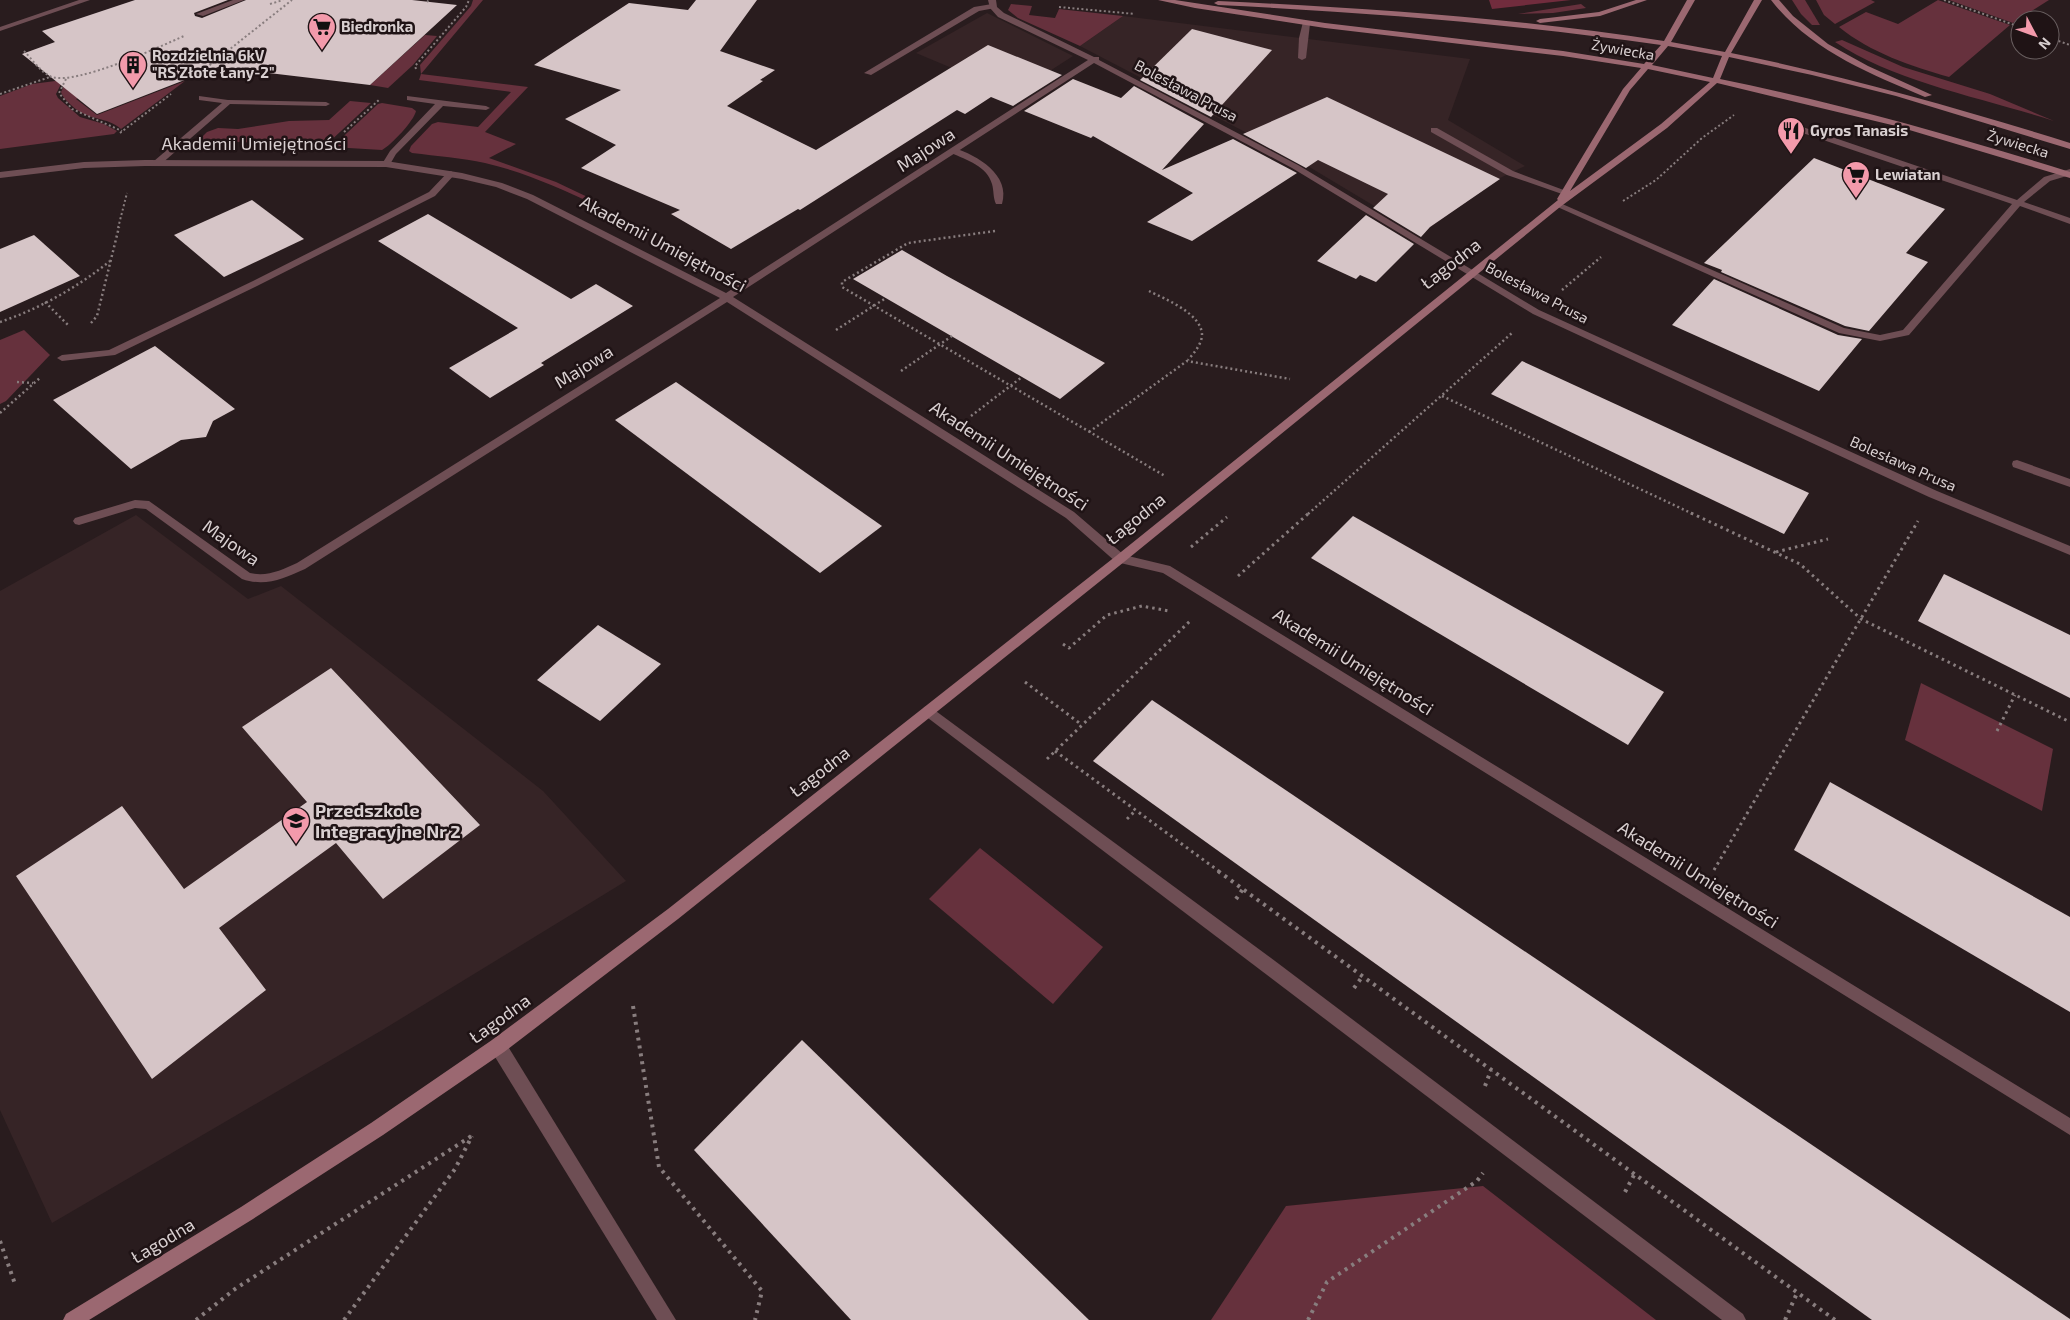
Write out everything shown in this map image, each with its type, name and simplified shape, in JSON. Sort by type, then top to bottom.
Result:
[{"type":"main road","name":"Żywiecka","points":[[1161,0],[1309,7],[1506,23],[1602,34],[1666,44],[1727,54],[1867,86],[1984,119],[2070,146]]},
{"type":"main road","name":"Żywiecka","points":[[1161,0],[1306,24],[1592,58],[1716,80],[1896,122],[2069,173]]},
{"type":"main road","points":[[1506,23],[1550,21],[1600,14],[1643,0]]},
{"type":"main road","name":"Łagodna","points":[[1557,205],[1627,89],[1666,44],[1691,0]]},
{"type":"main road","points":[[1716,80],[1727,54],[1758,0]]},
{"type":"main road","points":[[1775,0],[1795,22],[1831,49],[1866,68],[1984,119]]},
{"type":"main road","name":"Łagodna","points":[[72,1320],[247,1213],[369,1135],[498,1046],[673,914],[929,711],[1557,205],[1664,126],[1716,80]]},
{"type":"street","points":[[0,29],[86,0]]},
{"type":"street","points":[[200,14],[240,0]]},
{"type":"street","points":[[868,73],[978,9],[992,3]]},
{"type":"street","name":"Bolesława Prusa","points":[[992,3],[1001,15],[1096,59],[1337,191],[1470,275],[1536,312],[1934,494],[2070,551]]},
{"type":"street","points":[[1302,58],[1302,38],[1306,24]]},
{"type":"street","name":"Majowa","points":[[79,521],[135,504],[150,504],[246,576],[257,581],[278,576],[301,566],[726,297],[1096,59]]},
{"type":"street","points":[[202,98],[228,102],[326,104]]},
{"type":"street","points":[[410,98],[486,108]]},
{"type":"street","points":[[157,163],[228,102]]},
{"type":"street","points":[[386,164],[393,153],[441,102]]},
{"type":"street","points":[[1785,124],[2070,220]]},
{"type":"street","points":[[1434,130],[1510,173],[1565,192]]},
{"type":"street","points":[[954,150],[980,162],[992,173],[998,186],[999,202]]},
{"type":"street","name":"Akademii Umiejętności","points":[[0,175],[84,165],[145,163],[386,164],[451,174],[499,185],[530,197],[726,297],[1070,515],[1120,559],[1166,569],[1698,896],[2070,1128]]},
{"type":"street","points":[[1557,205],[1842,331],[1880,338],[1906,333],[2018,203],[2047,180],[2069,173]]},
{"type":"street","points":[[62,358],[111,353],[432,194],[451,174]]},
{"type":"street","points":[[2018,464],[2070,483]]},
{"type":"street","points":[[929,711],[1737,1320]]},
{"type":"street","points":[[498,1046],[667,1320]]},
{"type":"path","points":[[262,7],[283,0]]},
{"type":"path","points":[[408,72],[469,3],[469,0]]},
{"type":"path","points":[[1944,0],[2010,23]]},
{"type":"path","points":[[0,29],[51,77]]},
{"type":"path","points":[[0,94],[51,77],[67,79],[187,35]]},
{"type":"path","points":[[410,98],[418,74],[415,66]]},
{"type":"path","points":[[67,79],[59,93],[75,111],[82,116],[116,127],[122,131]]},
{"type":"path","points":[[340,136],[381,98]]},
{"type":"path","points":[[1594,221],[1656,180],[1702,138],[1731,119],[1736,110]]},
{"type":"path","points":[[0,413],[62,358],[97,316],[131,176],[145,163]]},
{"type":"path","points":[[1003,230],[908,243],[842,282],[842,286],[1165,476]]},
{"type":"path","points":[[1023,782],[1213,598],[1604,254]]},
{"type":"path","points":[[0,322],[45,302],[102,269],[111,261]]},
{"type":"path","points":[[1089,432],[1187,361],[1197,351],[1202,341],[1202,328],[1190,314],[1148,291]]},
{"type":"path","points":[[833,332],[886,298]]},
{"type":"path","points":[[45,302],[80,336]]},
{"type":"path","points":[[899,372],[952,336]]},
{"type":"path","points":[[1187,361],[1290,379]]},
{"type":"path","points":[[970,417],[1022,377]]},
{"type":"path","points":[[17,382],[33,384]]},
{"type":"path","points":[[1442,396],[1800,564],[1861,619],[2070,722]]},
{"type":"path","points":[[1698,896],[1934,494]]},
{"type":"path","points":[[1776,552],[1828,539]]},
{"type":"path","points":[[1038,624],[1069,648],[1107,616],[1142,606],[1171,611]]},
{"type":"path","points":[[1184,618],[1190,621]]},
{"type":"path","points":[[1025,682],[1082,725]]},
{"type":"path","points":[[1997,731],[2015,695]]},
{"type":"path","points":[[1055,751],[1835,1320]]},
{"type":"path","points":[[632,1006],[659,1167],[762,1291],[755,1320]]},
{"type":"path","points":[[196,1320],[235,1289],[473,1134],[455,1169],[344,1320]]},
{"type":"path","points":[[1308,1320],[1327,1282],[1477,1180]]},
{"type":"path","points":[[0,1242],[15,1284]]},
{"type":"path","points":[[1785,1320],[1797,1293]]},
{"type":"shaded area","points":[[473,0],[483,0],[421,74],[420,65],[471,6]]},
{"type":"shaded area","points":[[1489,0],[1571,0],[1492,9]]},
{"type":"shaded area","points":[[1792,0],[1805,0],[1820,25],[1812,25],[1801,14]]},
{"type":"shaded area","points":[[1816,0],[1871,0],[1875,2],[1835,24],[1824,15]]},
{"type":"shaded area","points":[[1938,0],[2010,25],[1949,77],[1892,58],[1864,44],[1839,27],[1866,12],[1898,24]]},
{"type":"shaded area","points":[[1949,0],[2049,0],[2033,10],[2010,10],[2010,22]]},
{"type":"shaded area","points":[[1011,4],[1032,6],[1029,15],[1055,18],[1059,9],[1123,16],[1080,46],[1018,18],[1008,10]]},
{"type":"shaded area","points":[[1581,4],[1586,8],[1553,13],[1518,14]]},
{"type":"shaded area","points":[[987,13],[1073,56],[1014,94],[916,53]]},
{"type":"shaded area","points":[[1123,16],[1470,59],[1448,120],[1525,166],[1500,178],[1421,234],[1291,156],[1080,46]]},
{"type":"shaded area","points":[[425,35],[437,36],[413,65],[388,88],[370,85]]},
{"type":"shaded area","points":[[1842,40],[1903,67],[1990,94],[2054,121],[1912,79],[1859,56],[1835,42]]},
{"type":"shaded area","points":[[160,67],[76,99],[97,115],[185,81],[121,129],[110,122],[84,114],[71,105],[61,92],[64,86]]},
{"type":"shaded area","points":[[421,74],[528,87],[485,132],[516,144],[489,158],[556,182],[598,202],[594,204],[541,181],[485,163],[412,153],[409,151],[411,146],[432,124],[438,122],[478,127],[511,92],[419,80]]},
{"type":"shaded area","points":[[63,80],[56,94],[58,98],[80,117],[104,124],[117,131],[114,134],[0,149],[0,96],[32,84]]},
{"type":"shaded area","points":[[350,101],[371,103],[325,146],[199,140],[207,132],[218,128],[238,129],[289,121],[329,120]]},
{"type":"shaded area","points":[[378,104],[412,108],[416,111],[407,126],[391,143],[382,150],[332,147]]},
{"type":"shaded area","points":[[24,330],[50,355],[6,401],[0,404],[0,340]]},
{"type":"shaded area","name":"Przedszkole Integracyjne Nr 2","points":[[136,515],[248,599],[281,586],[543,791],[626,881],[384,1029],[52,1223],[0,1110],[0,591]]},
{"type":"shaded area","points":[[1921,683],[2053,749],[2042,811],[1905,740]]},
{"type":"shaded area","points":[[980,848],[1103,947],[1053,1004],[929,899]]},
{"type":"shaded area","points":[[1483,1186],[1656,1320],[1211,1320],[1286,1206]]},
{"type":"building","points":[[135,0],[228,0],[194,13],[195,16],[202,18],[246,0],[412,0],[457,5],[370,85],[218,67],[97,114],[22,54],[55,42],[42,31]]},
{"type":"building","points":[[696,0],[757,0],[720,51],[775,70],[760,80],[763,81],[727,106],[816,150],[988,45],[1062,75],[1013,106],[991,97],[965,114],[957,110],[800,210],[798,209],[731,249],[671,214],[680,210],[581,168],[616,145],[565,119],[621,90],[534,65],[629,3],[688,10]]},
{"type":"building","points":[[1192,29],[1272,50],[1211,117],[1140,80]]},
{"type":"building","points":[[1073,79],[1121,98],[1134,86],[1204,124],[1162,170],[1233,139],[1297,173],[1192,241],[1147,222],[1193,193],[1093,136],[1091,138],[1024,111]]},
{"type":"building","points":[[1327,97],[1500,179],[1430,227],[1421,237],[1373,208],[1388,194],[1318,160],[1306,168],[1243,134]]},
{"type":"building","points":[[1814,158],[1945,209],[1906,253],[1928,262],[1869,331],[1845,326],[1704,263]]},
{"type":"building","points":[[252,200],[304,239],[224,277],[174,235]]},
{"type":"building","points":[[428,214],[571,299],[596,284],[633,306],[541,363],[544,365],[490,398],[449,368],[518,328],[378,241]]},
{"type":"building","points":[[1366,215],[1414,244],[1376,282],[1360,275],[1356,279],[1317,261]]},
{"type":"building","points":[[34,235],[80,276],[0,312],[0,249]]},
{"type":"building","points":[[902,250],[1105,363],[1060,399],[853,279]]},
{"type":"building","points":[[1714,279],[1838,335],[1862,339],[1819,391],[1672,325]]},
{"type":"building","points":[[155,346],[235,409],[213,421],[206,437],[181,440],[131,469],[53,400]]},
{"type":"building","points":[[1522,361],[1809,493],[1784,534],[1491,394]]},
{"type":"building","points":[[676,382],[882,526],[820,573],[615,420]]},
{"type":"building","points":[[1353,516],[1664,692],[1628,745],[1311,558]]},
{"type":"building","points":[[1944,574],[2070,635],[2070,698],[1918,621]]},
{"type":"building","points":[[598,625],[661,664],[600,721],[537,680]]},
{"type":"building","points":[[331,668],[480,825],[383,899],[336,843],[219,928],[266,990],[152,1079],[16,876],[122,806],[184,889],[307,802],[242,727]]},
{"type":"building","points":[[1152,700],[2070,1320],[1872,1320],[1093,761]]},
{"type":"building","points":[[1830,782],[2070,917],[2070,1012],[1794,850]]},
{"type":"building","points":[[802,1040],[1089,1320],[851,1320],[694,1150]]},
{"type":"place","name":"Biedronka","points":[[322,51]]},
{"type":"place","name":"Rozdzielnia 6kV \"RS Złote Łany-2\"","points":[[133,89]]},
{"type":"place","name":"Gyros Tanasis","points":[[1791,155]]},
{"type":"place","name":"Lewiatan","points":[[1856,199]]},
{"type":"place","name":"Przedszkole Integracyjne Nr 2","points":[[296,845]]}]
